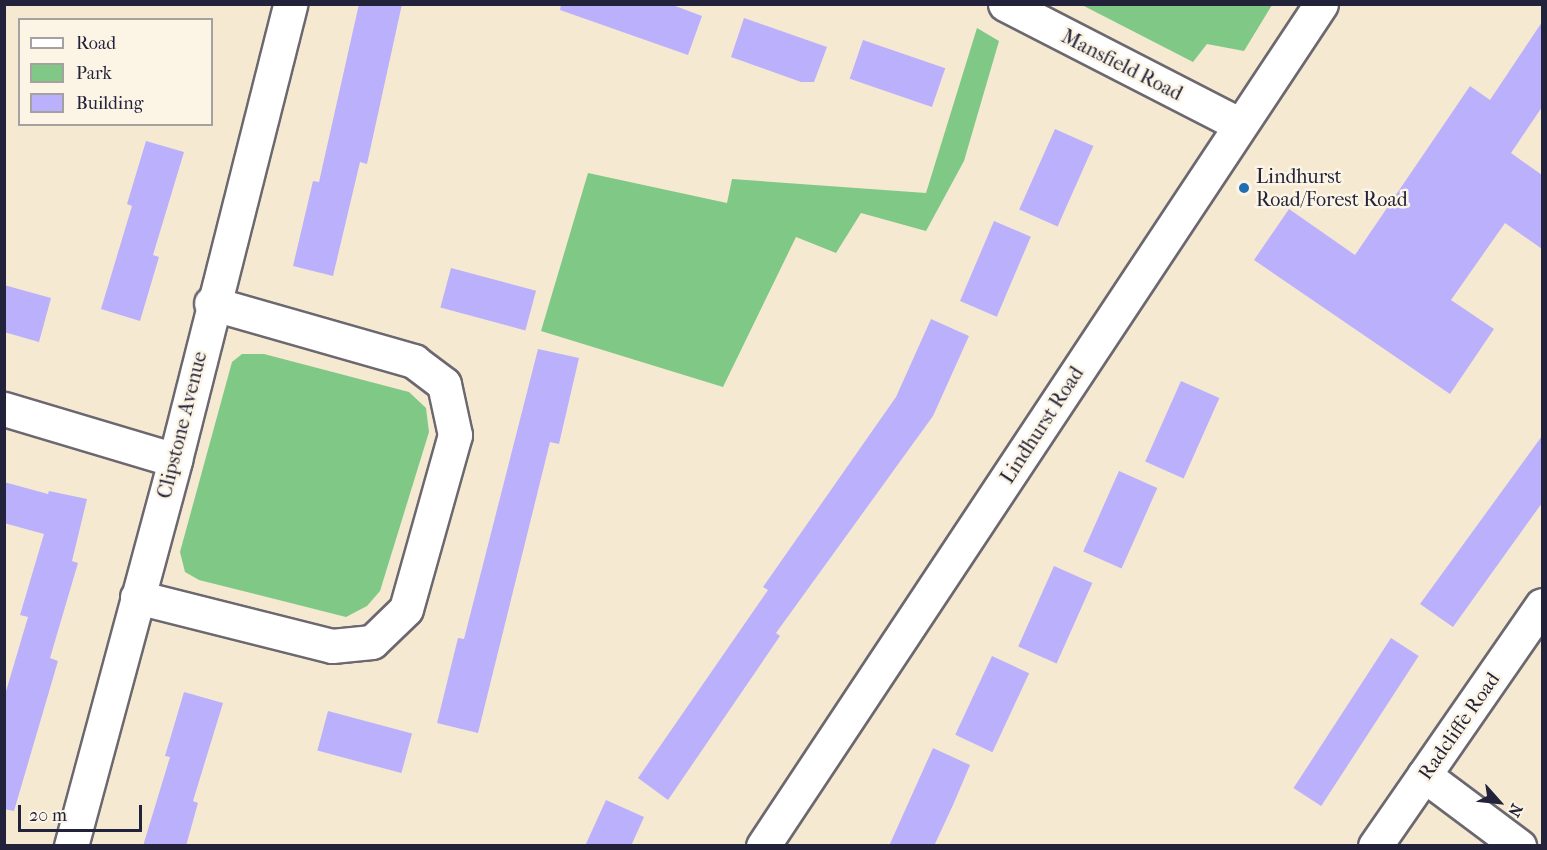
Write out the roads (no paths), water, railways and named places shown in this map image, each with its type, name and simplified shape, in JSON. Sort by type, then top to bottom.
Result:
[{"type":"street","name":"Clipstone Avenue","points":[[71,846],[136,597],[175,460],[211,303],[290,4]]},
{"type":"street","name":"Mansfield Road","points":[[1005,4],[1240,125]]},
{"type":"street","name":"Lindhurst Road","points":[[763,846],[1321,4]]},
{"type":"street","points":[[136,597],[332,646],[372,642],[405,609],[455,435],[444,384],[414,362],[211,303]]},
{"type":"street","points":[[4,410],[175,460]]},
{"type":"street","name":"Radcliffe Road","points":[[1375,846],[1542,605]]},
{"type":"street","points":[[1424,775],[1520,846]]},
{"type":"place","name":"Lindhurst Road/Forest Road","points":[[1244,188]]}]
